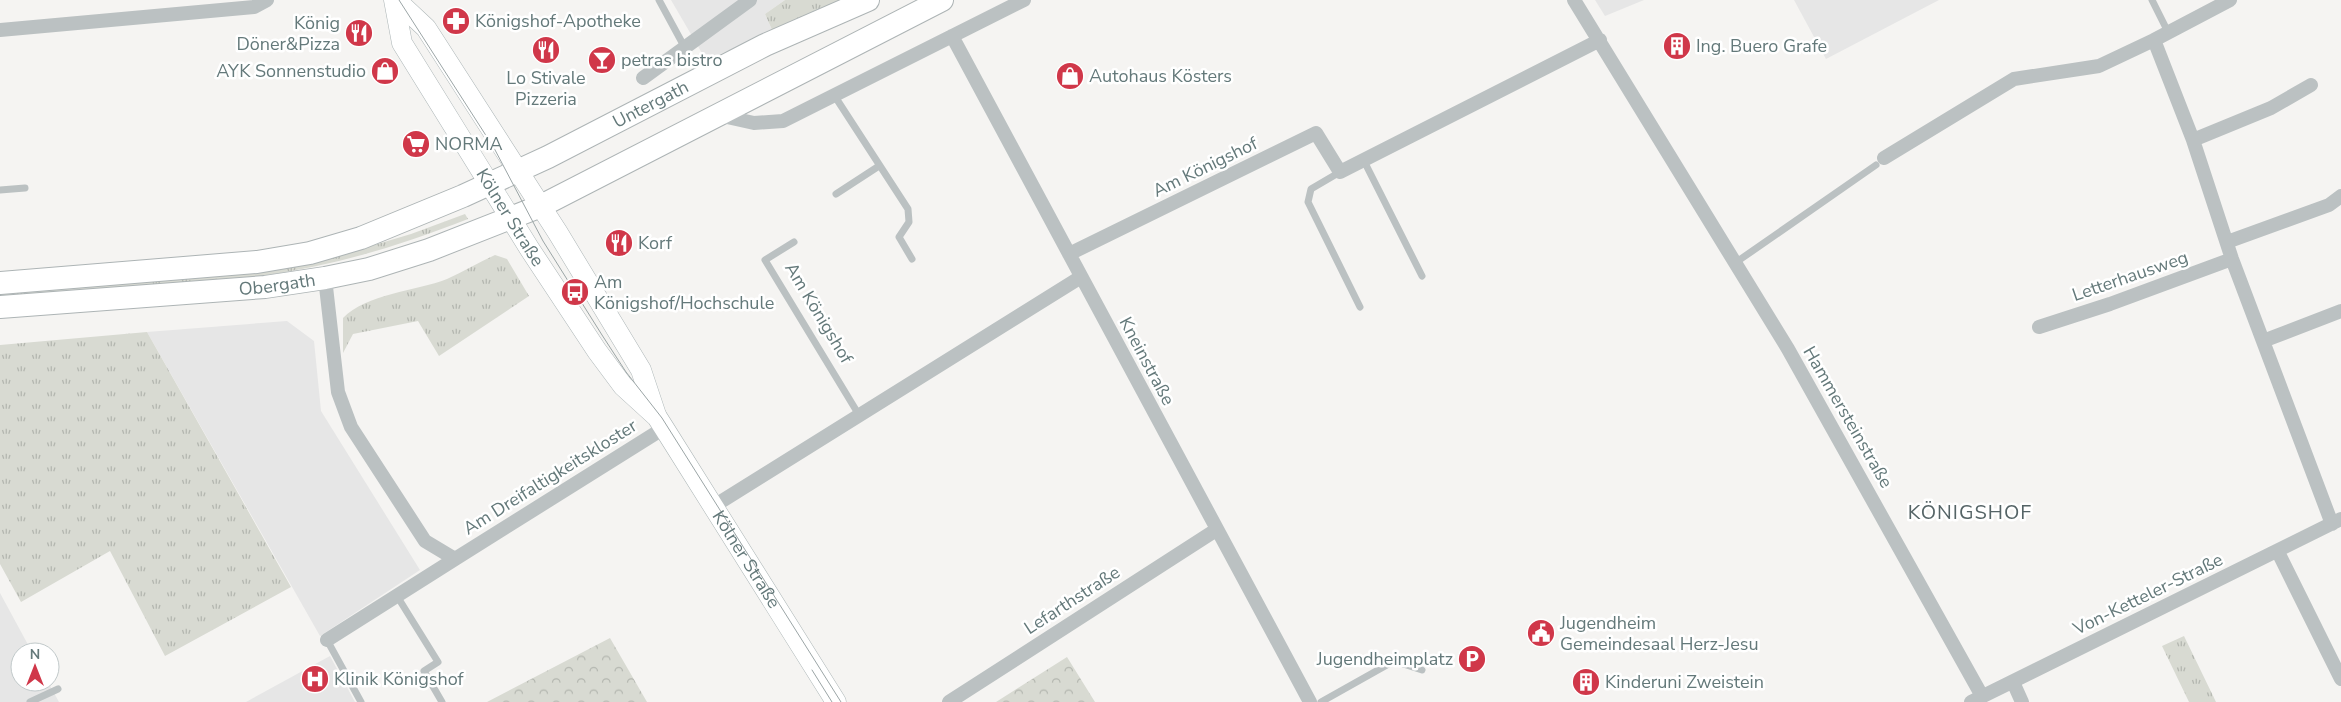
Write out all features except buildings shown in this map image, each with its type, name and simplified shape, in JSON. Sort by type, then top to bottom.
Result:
[{"type":"main road","name":"Kölner Straße","points":[[395,0],[426,28],[541,206],[641,370],[660,422],[836,702]]},
{"type":"main road","name":"Kölner Straße","points":[[395,0],[402,42],[511,219],[597,352],[623,386],[660,422]]},
{"type":"main road","name":"Untergath","points":[[518,170],[841,7],[868,0]]},
{"type":"main road","points":[[541,206],[937,2]]},
{"type":"main road","name":"Obergath","points":[[0,283],[257,262],[310,253],[361,238],[490,184],[518,170]]},
{"type":"main road","name":"Obergath","points":[[0,307],[265,287],[325,278],[369,269],[420,253],[541,206]]},
{"type":"street","points":[[0,30],[254,7],[267,0]]},
{"type":"street","name":"Untergath","points":[[643,78],[750,0]]},
{"type":"street","points":[[718,115],[754,123],[783,120],[1024,0]]},
{"type":"street","name":"Hammersteinstraße","points":[[1574,0],[1788,349],[1849,456],[1977,699]]},
{"type":"street","points":[[1880,162],[2014,79],[2099,66],[2154,40],[2230,0]]},
{"type":"street","name":"Kneinstraße","points":[[952,36],[1310,702]]},
{"type":"street","points":[[1340,172],[1600,40]]},
{"type":"street","points":[[2154,40],[2193,140],[2232,259],[2336,522]]},
{"type":"street","points":[[2193,140],[2270,108],[2311,85]]},
{"type":"street","name":"Am Königshof","points":[[1069,254],[1316,133],[1340,172]]},
{"type":"street","points":[[2227,242],[2329,205],[2341,196]]},
{"type":"street","name":"Letterhausweg","points":[[2039,327],[2110,304],[2232,259]]},
{"type":"street","points":[[714,506],[1081,277]]},
{"type":"street","name":"Am Dreifaltigkeitskloster","points":[[325,278],[338,392],[351,427],[425,541],[456,559]]},
{"type":"street","points":[[2263,341],[2341,311]]},
{"type":"street","name":"Am Dreifaltigkeitskloster","points":[[327,640],[456,559],[660,422]]},
{"type":"street","name":"Von-Ketteler-Straße","points":[[1977,699],[2336,522]]},
{"type":"street","name":"Lefarthstraße","points":[[949,702],[1216,530]]},
{"type":"street","points":[[2278,552],[2341,679]]},
{"type":"street","points":[[2013,682],[2022,702]]},
{"type":"lane","points":[[659,0],[685,48]]},
{"type":"lane","points":[[2152,0],[2168,32]]},
{"type":"lane","points":[[834,95],[908,209],[909,222],[899,237],[912,259]]},
{"type":"lane","points":[[1363,159],[1422,276]]},
{"type":"lane","points":[[1735,263],[1880,162]]},
{"type":"lane","points":[[836,194],[879,166]]},
{"type":"lane","points":[[1340,172],[1311,189],[1308,202],[1360,307]]},
{"type":"lane","points":[[0,190],[25,188]]},
{"type":"lane","name":"Am Königshof","points":[[794,242],[765,260],[859,415]]},
{"type":"lane","points":[[397,596],[438,662],[424,671],[442,702]]},
{"type":"lane","points":[[327,640],[361,702]]},
{"type":"lane","points":[[1320,702],[1394,661],[1422,670]]},
{"type":"lane","points":[[30,702],[52,692]]},
{"type":"shaded area","points":[[671,0],[785,0],[765,14],[773,32],[706,60]]},
{"type":"shaded area","points":[[1595,0],[1644,0],[1605,16]]},
{"type":"shaded area","points":[[1794,0],[1939,0],[1826,59]]},
{"type":"shaded area","points":[[287,321],[314,341],[321,411],[420,570],[320,636],[147,332]]},
{"type":"shaded area","points":[[0,593],[27,642],[10,642],[10,692],[54,692],[59,702],[0,702]]},
{"type":"shaded area","name":"Klinik Königshof","points":[[330,656],[355,702],[246,702]]},
{"type":"green space","points":[[785,0],[842,0],[773,32],[765,14]]},
{"type":"green space","points":[[465,214],[468,219],[391,246],[332,263],[274,274],[196,284],[0,298],[0,292],[364,248],[411,234]]},
{"type":"green space","points":[[495,255],[507,259],[529,296],[439,356],[418,321],[353,334],[343,353],[343,318],[353,310],[378,298],[447,279]]},
{"type":"green space","points":[[147,332],[291,587],[165,656],[110,551],[21,602],[0,564],[0,345]]},
{"type":"green space","points":[[2184,636],[2216,702],[2189,702],[2162,646]]},
{"type":"green space","points":[[610,638],[647,702],[487,702]]},
{"type":"green space","points":[[1067,657],[1095,702],[996,702]]},
{"type":"tram line","points":[[399,0],[494,148],[543,241],[602,335],[626,372],[662,418],[841,702]]},
{"type":"tram line","points":[[812,670],[832,702]]},
{"type":"place","name":"Königshof-Apotheke","points":[[456,21]]},
{"type":"place","name":"König Döner&Pizza","points":[[359,33]]},
{"type":"place","name":"Ing. Buero Grafe","points":[[1677,46]]},
{"type":"place","name":"Lo Stivale Pizzeria","points":[[546,50]]},
{"type":"place","name":"petras bistro","points":[[602,60]]},
{"type":"place","name":"AYK Sonnenstudio","points":[[385,71]]},
{"type":"place","name":"Autohaus Kösters","points":[[1070,76]]},
{"type":"place","name":"NORMA","points":[[416,144]]},
{"type":"place","name":"Korf","points":[[619,243]]},
{"type":"place","name":"Am Königshof/Hochschule","points":[[575,292]]},
{"type":"place","name":"Jugendheim Gemeindesaal Herz-Jesu","points":[[1541,633]]},
{"type":"place","name":"Jugendheimplatz","points":[[1472,659]]},
{"type":"place","name":"Klinik Königshof","points":[[315,679]]},
{"type":"place","name":"Kinderuni Zweistein","points":[[1586,682]]},
{"type":"district","name":"KÖNIGSHOF","points":[[1970,512]]}]
